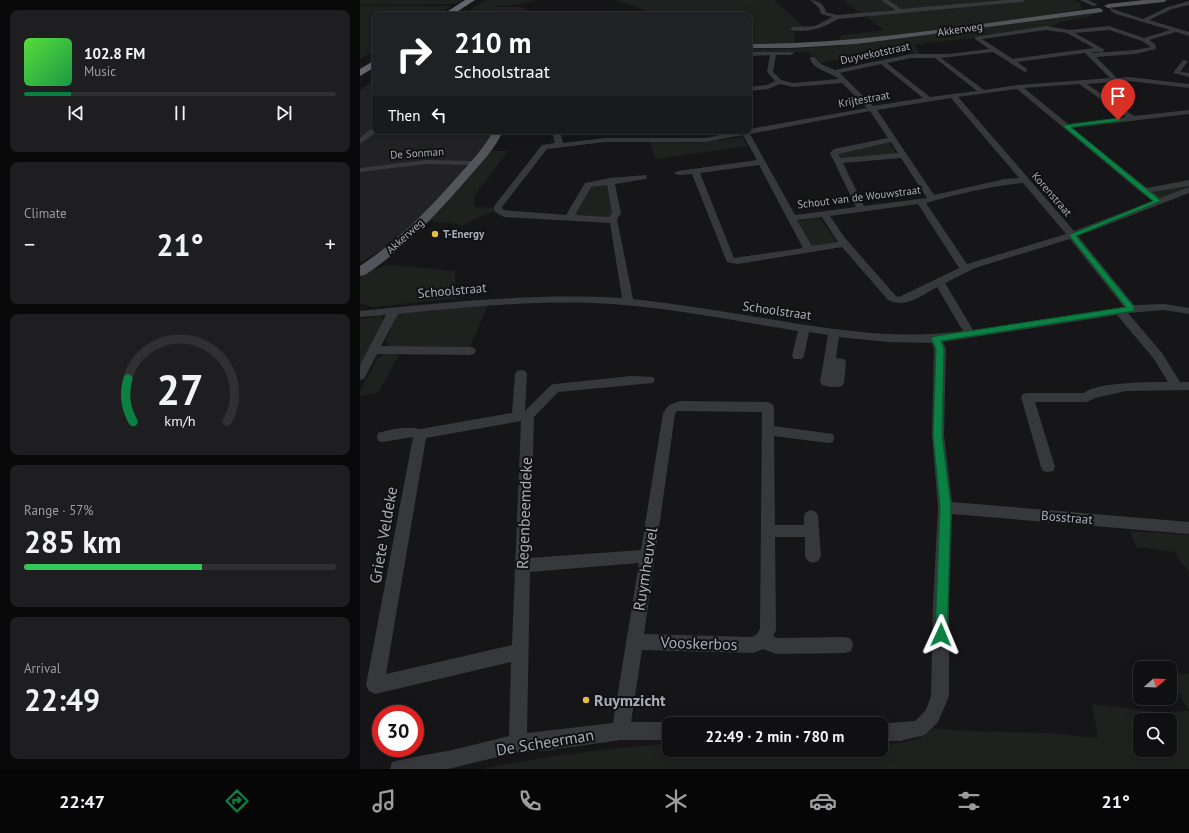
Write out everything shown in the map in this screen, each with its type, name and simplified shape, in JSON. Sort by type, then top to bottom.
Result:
[{"type":"highway","points":[[451,12],[471,0]]},
{"type":"highway","points":[[459,12],[479,0]]},
{"type":"highway","points":[[360,66],[372,59]]},
{"type":"highway","points":[[360,73],[372,65]]},
{"type":"main road","name":"Akkerweg","points":[[752,47],[809,47],[856,42],[1064,15],[1164,0]]},
{"type":"main road","name":"Akkerweg","points":[[363,271],[404,239],[440,202],[448,196],[470,163],[495,134]]},
{"type":"street","points":[[813,0],[822,7],[823,12],[837,17]]},
{"type":"street","points":[[884,0],[899,10]]},
{"type":"street","points":[[793,29],[808,30],[818,28],[837,17],[899,10],[1022,0]]},
{"type":"street","points":[[1083,0],[1118,13],[1143,19],[1170,8],[1189,4]]},
{"type":"street","points":[[1103,8],[1189,34]]},
{"type":"street","points":[[1025,70],[977,38],[1046,28],[1069,32],[1109,28],[1144,40],[1153,45],[1154,48],[1146,51],[1092,55]]},
{"type":"street","points":[[1144,40],[1177,30]]},
{"type":"street","points":[[1069,32],[1108,53]]},
{"type":"street","points":[[1034,58],[1034,55],[1038,52],[1093,45]]},
{"type":"street","points":[[1011,61],[1100,49]]},
{"type":"street","name":"Duyvekotstraat","points":[[835,72],[912,56],[948,56],[993,50]]},
{"type":"street","points":[[1085,51],[1092,55],[1115,79]]},
{"type":"street","points":[[752,54],[773,55],[791,53]]},
{"type":"street","points":[[773,55],[770,72],[779,82],[793,85],[844,81]]},
{"type":"street","points":[[937,56],[938,59],[983,92]]},
{"type":"street","points":[[812,58],[813,61],[828,71],[835,72]]},
{"type":"street","points":[[1186,61],[1176,73],[1189,76]]},
{"type":"street","points":[[882,62],[929,100]]},
{"type":"street","name":"Duyvekotstraat","points":[[835,72],[872,108],[914,171]]},
{"type":"street","name":"Krijtestraat","points":[[752,132],[872,108],[1018,87],[1115,79],[1145,80],[1189,86]]},
{"type":"street","points":[[752,89],[768,87],[779,82]]},
{"type":"street","points":[[1080,82],[1132,118]]},
{"type":"street","points":[[1018,87],[1158,201]]},
{"type":"street","name":"Korenstraat","points":[[952,96],[1072,235],[1131,309]]},
{"type":"street","points":[[1066,126],[1189,112]]},
{"type":"street","points":[[360,142],[372,132]]},
{"type":"street","points":[[557,134],[559,144]]},
{"type":"street","points":[[603,140],[605,134]]},
{"type":"street","name":"Krijtestraat","points":[[568,217],[504,214],[499,212],[498,208],[544,147],[559,144],[603,140],[694,141],[740,134]]},
{"type":"street","points":[[747,134],[809,250]]},
{"type":"street","points":[[861,208],[834,153],[837,151],[893,139]]},
{"type":"street","points":[[838,161],[904,155]]},
{"type":"street","points":[[678,173],[762,162]]},
{"type":"street","name":"De Sonman","points":[[360,170],[410,163],[470,163]]},
{"type":"street","points":[[694,171],[730,260],[738,261],[844,244]]},
{"type":"street","points":[[914,171],[940,196]]},
{"type":"street","points":[[914,171],[932,199]]},
{"type":"street","points":[[628,302],[616,224],[611,220],[568,217],[588,185],[643,177]]},
{"type":"street","name":"Schout van de Wouwstraat","points":[[791,218],[861,208],[920,202],[940,196],[1005,182],[1024,180]]},
{"type":"street","points":[[610,181],[617,214],[611,220]]},
{"type":"street","points":[[1145,191],[1189,183]]},
{"type":"street","points":[[824,213],[844,244],[892,298],[898,301],[905,300],[965,269],[1072,235],[1189,190]]},
{"type":"street","points":[[920,202],[965,269]]},
{"type":"street","points":[[940,283],[970,334]]},
{"type":"street","name":"Schoolstraat","points":[[360,314],[504,300],[563,299],[628,302],[804,328],[890,338],[936,338],[1131,309],[1164,308],[1189,311]]},
{"type":"street","points":[[360,376],[394,310]]},
{"type":"street","points":[[1120,311],[1158,356],[1176,385]]},
{"type":"street","points":[[798,356],[804,328]]},
{"type":"street","points":[[828,361],[834,332]]},
{"type":"street","points":[[888,732],[919,729],[932,716],[940,696],[941,605],[945,507],[938,435],[940,349],[936,338]]},
{"type":"street","points":[[374,350],[470,351]]},
{"type":"street","name":"Regenbeemdeke","points":[[518,743],[522,566],[523,416],[521,374]]},
{"type":"street","points":[[383,437],[411,432],[420,434],[523,416],[555,388],[631,380],[649,380]]},
{"type":"street","points":[[1048,467],[1026,397],[1087,398],[1091,394],[1126,386],[1189,386]]},
{"type":"street","name":"Ruymheuvel","points":[[621,730],[669,413],[673,408],[680,406],[768,407],[768,430]]},
{"type":"street","points":[[828,438],[768,430],[768,630],[763,640],[776,646],[845,645]]},
{"type":"street","name":"Griete Veldeke","points":[[420,434],[375,685],[520,652]]},
{"type":"street","name":"Bosstraat","points":[[945,507],[1189,528]]},
{"type":"street","points":[[811,516],[813,556]]},
{"type":"street","points":[[769,531],[812,531]]},
{"type":"street","points":[[522,566],[647,556]]},
{"type":"street","name":"Vooskerbos","points":[[634,642],[753,645],[763,640]]},
{"type":"street","name":"De Scheerman","points":[[399,769],[457,758],[518,743],[542,742],[621,730],[662,731]]},
{"type":"shaded area","points":[[360,0],[463,0],[455,4],[360,5]]},
{"type":"shaded area","points":[[486,0],[536,0],[510,6],[498,6],[489,12],[467,12]]},
{"type":"shaded area","points":[[615,0],[774,0],[809,31],[794,31],[795,43],[840,40],[839,37],[842,35],[884,30],[867,17],[868,15],[1025,0],[1072,0],[1080,3],[1082,9],[879,39],[752,46],[752,12],[649,12]]},
{"type":"shaded area","points":[[843,0],[882,0],[893,8],[861,14]]},
{"type":"shaded area","points":[[887,0],[1017,0],[905,9],[898,8]]},
{"type":"shaded area","points":[[360,6],[452,6],[442,12],[372,12],[372,52],[360,59]]},
{"type":"shaded area","points":[[479,7],[520,7],[532,12],[472,12]]},
{"type":"shaded area","points":[[1091,12],[1099,13],[1092,14],[1092,16],[1060,22],[1050,27],[914,45],[920,54],[915,54],[902,46],[821,63],[808,52],[752,52],[752,49],[794,49],[848,45]]},
{"type":"shaded area","points":[[372,81],[372,134],[493,134],[410,233],[360,263],[360,90]]},
{"type":"shaded area","points":[[742,137],[748,146],[655,159],[650,142],[695,143]]},
{"type":"shaded area","points":[[889,142],[897,154],[844,158],[839,156],[839,153]]},
{"type":"shaded area","points":[[489,151],[508,151],[474,197],[474,207],[496,208],[496,211],[479,217],[462,226],[457,224],[427,221],[457,191]]},
{"type":"shaded area","points":[[605,184],[607,185],[613,217],[574,216],[590,187]]},
{"type":"shaded area","points":[[1189,185],[1184,189],[1160,198],[1153,194],[1154,191]]},
{"type":"shaded area","points":[[820,218],[837,243],[812,247],[797,221]]},
{"type":"shaded area","points":[[391,265],[455,271],[456,298],[372,307],[360,303],[360,277],[374,269]]},
{"type":"shaded area","points":[[489,303],[470,347],[392,347],[386,343],[397,315],[401,313]]},
{"type":"shaded area","points":[[379,316],[382,317],[383,320],[360,367],[360,319]]},
{"type":"shaded area","points":[[384,354],[399,355],[378,393],[360,396],[360,391],[377,359]]},
{"type":"shaded area","points":[[1130,531],[1189,535],[1189,571],[1181,563],[1175,552],[1136,547]]},
{"type":"shaded area","points":[[1177,673],[1189,674],[1189,711],[1177,690]]},
{"type":"shaded area","points":[[1092,704],[1157,712],[1189,711],[1189,769],[481,769],[575,754],[662,745],[662,757],[888,757],[888,743],[909,741],[922,737],[934,728],[966,731],[1050,733],[1098,738]]},
{"type":"place","name":"T-Energy","points":[[435,234]]},
{"type":"place","name":"Ruymzicht","points":[[586,700]]},
{"type":"route","points":[[941,635],[945,507],[938,435],[940,349],[936,338],[1131,309],[1072,235],[1158,201],[1066,126],[1118,120]]}]
